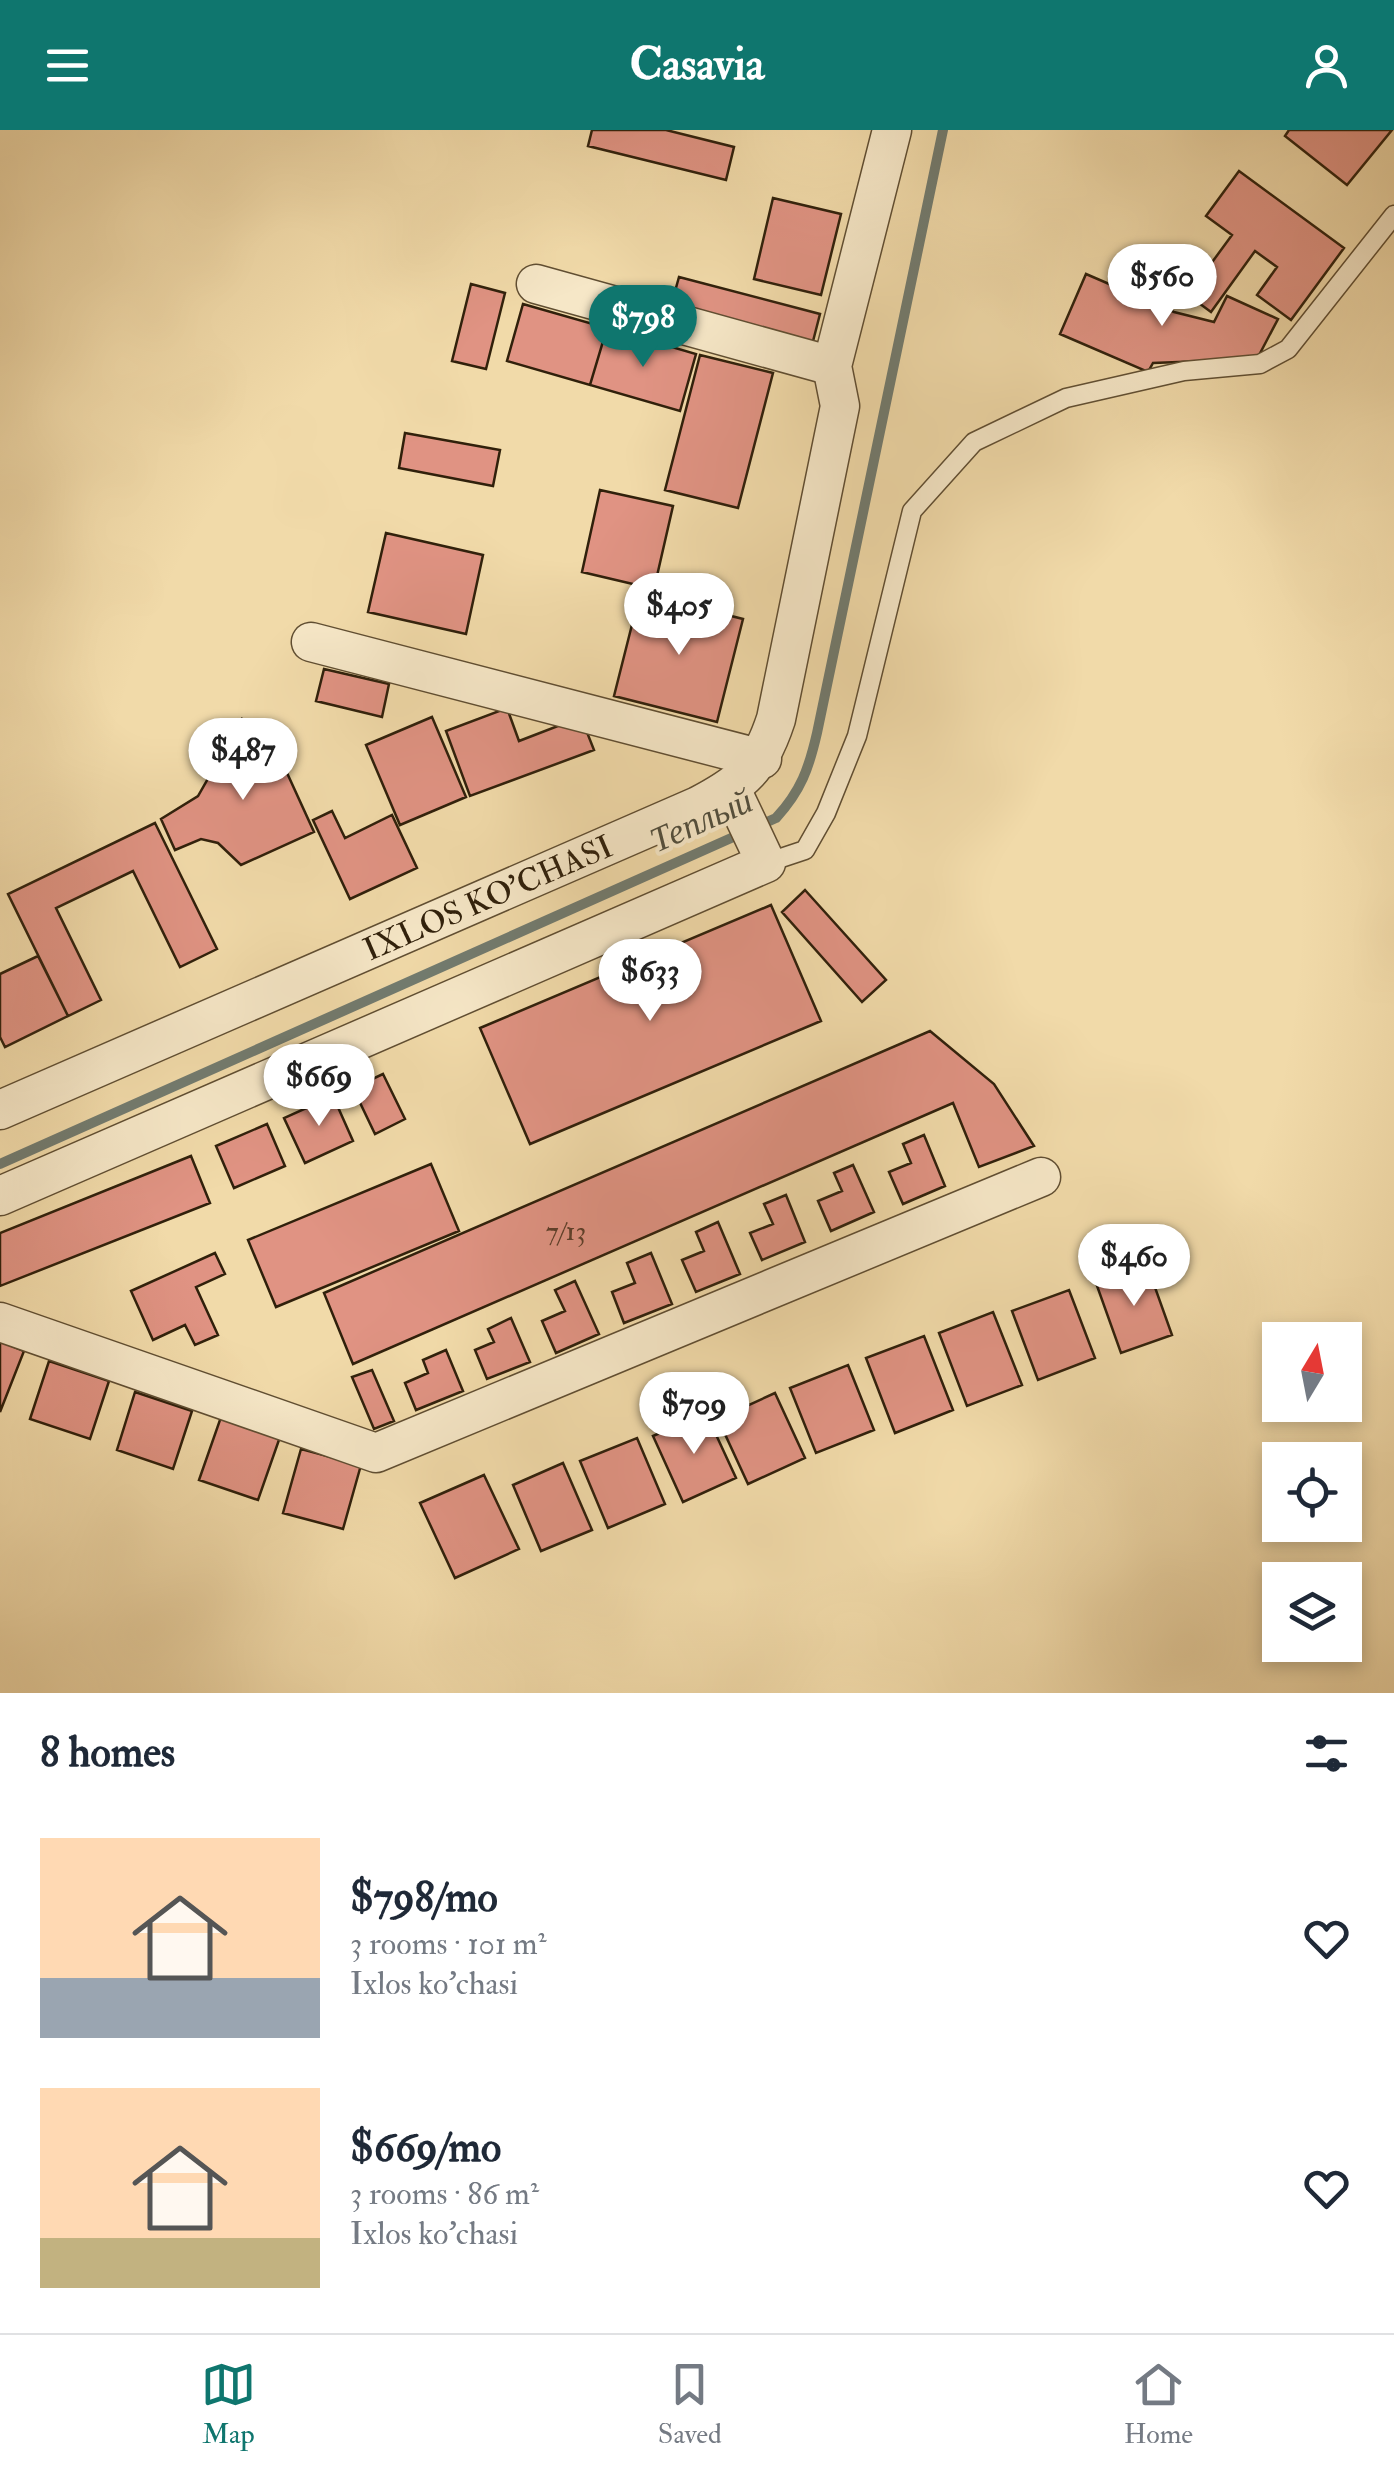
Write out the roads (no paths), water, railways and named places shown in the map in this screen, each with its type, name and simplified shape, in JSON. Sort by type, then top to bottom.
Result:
[{"type":"street","name":"IXLOS KO'CHASI","points":[[0,1110],[731,789],[762,758],[776,719],[840,406],[832,366],[892,130]]},
{"type":"street","points":[[536,284],[832,366]]},
{"type":"street","points":[[312,642],[762,758]]},
{"type":"street","points":[[0,1196],[766,863],[731,789]]},
{"type":"street","points":[[0,1322],[376,1453],[1040,1177]]},
{"type":"lane","points":[[766,863],[806,850],[826,813],[857,736],[912,511],[974,442],[1066,398],[1184,370],[1260,364],[1288,350],[1394,216]]},
{"type":"waterway","name":"Теплый","points":[[0,1164],[776,818],[798,788],[814,746],[943,130]]}]
